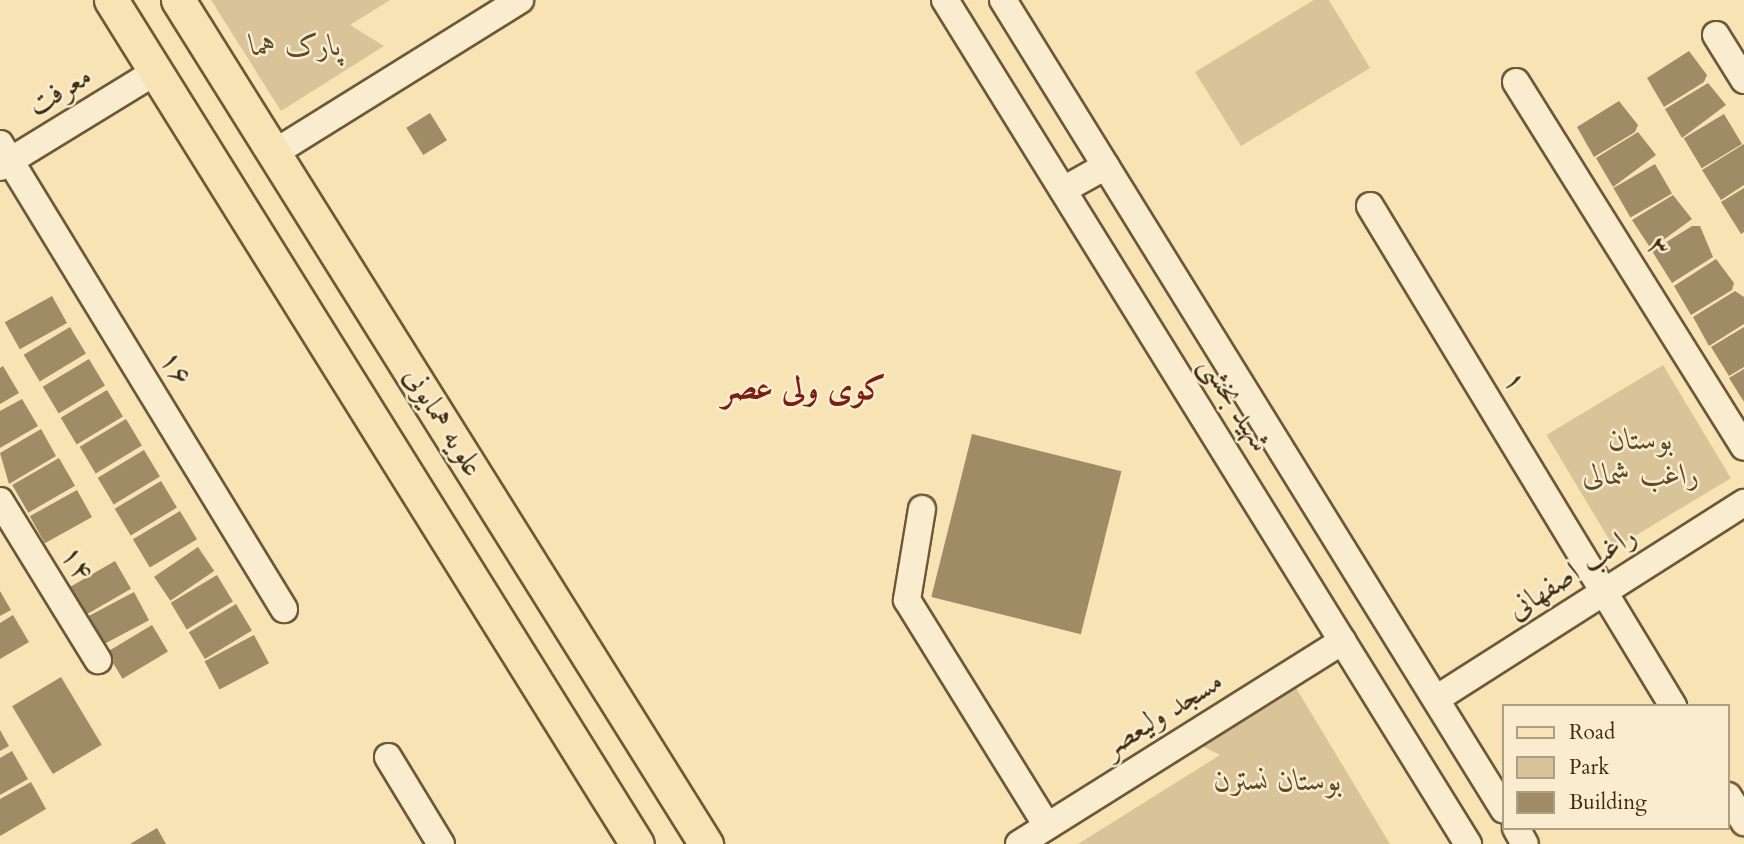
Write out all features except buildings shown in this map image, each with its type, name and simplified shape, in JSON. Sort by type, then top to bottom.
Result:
[{"type":"main road","name":"علویه همایونی","points":[[111,0],[637,844]]},
{"type":"main road","name":"علویه همایونی","points":[[178,0],[706,844]]},
{"type":"street","points":[[274,153],[520,0]]},
{"type":"street","name":"شهید بخشی","points":[[945,0],[1468,844]]},
{"type":"street","name":"شهید بخشی","points":[[1003,0],[1502,807]]},
{"type":"street","points":[[1716,35],[1744,80]]},
{"type":"street","name":"معرفت","points":[[3,157],[155,72]]},
{"type":"street","name":"۳","points":[[1516,82],[1744,447]]},
{"type":"street","name":"۱۶","points":[[3,157],[284,609]]},
{"type":"street","points":[[1063,190],[1105,166]]},
{"type":"street","name":"۱","points":[[1370,206],[1672,704]]},
{"type":"street","name":"۱۴","points":[[0,501],[98,660]]},
{"type":"street","name":"راغب اصفهانی","points":[[1436,699],[1744,503]]},
{"type":"street","points":[[922,509],[907,600],[1047,826]]},
{"type":"street","name":"مسجد ولیعصر","points":[[1018,844],[1343,641]]},
{"type":"street","points":[[388,757],[441,844]]},
{"type":"street","points":[[1730,799],[1744,822]]},
{"type":"green space","name":"پارک هما","points":[[211,0],[390,0],[350,25],[384,46],[281,111]]},
{"type":"green space","points":[[1314,0],[1329,0],[1370,68],[1241,146],[1195,72]]},
{"type":"green space","name":"بوستان راغب شمالی","points":[[1663,365],[1731,478],[1614,548],[1546,435]]},
{"type":"green space","name":"بوستان نسترن","points":[[1296,688],[1390,844],[1078,844],[1220,755],[1200,745]]},
{"type":"district","name":"کوی ولی عصر","points":[[804,389]]}]
